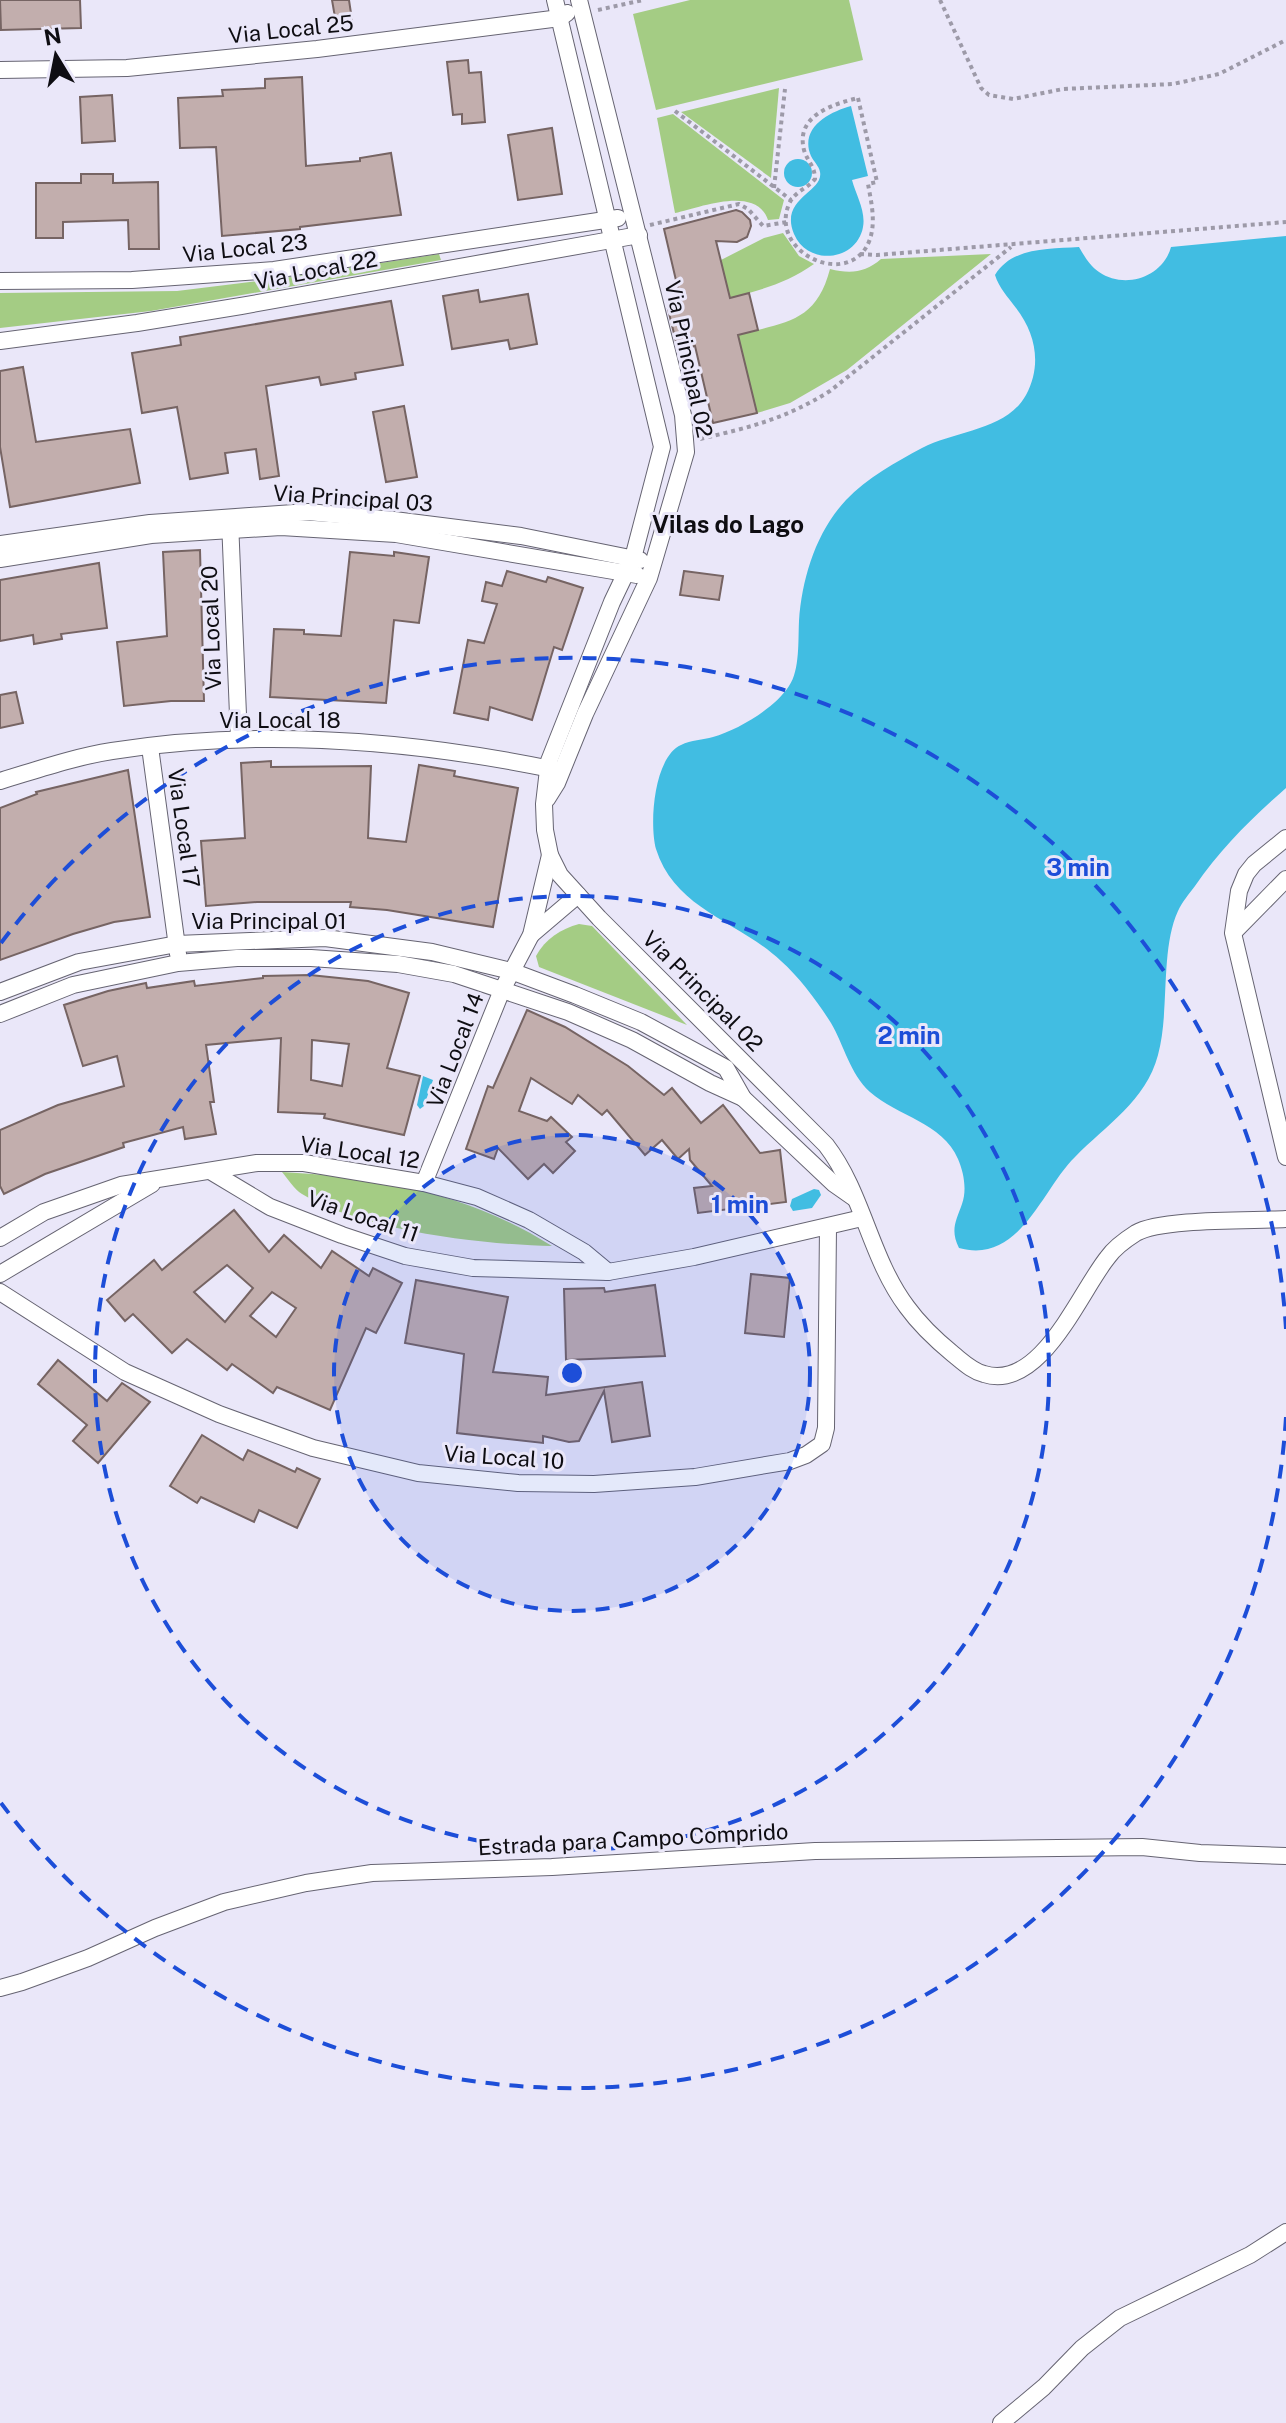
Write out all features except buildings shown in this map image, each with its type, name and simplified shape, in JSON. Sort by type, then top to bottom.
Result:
[{"type":"street","name":"Via Principal 02","points":[[555,0],[662,447],[630,565],[551,752],[555,770]]},
{"type":"street","name":"Via Principal 02","points":[[581,7],[683,415],[686,442],[683,466],[651,571],[585,714],[555,770],[544,804],[550,855],[560,875],[578,895],[826,1145],[848,1180],[854,1198]]},
{"type":"street","name":"Via Local 25","points":[[0,70],[127,68],[317,49],[560,18],[581,7]]},
{"type":"street","name":"Via Local 23","points":[[0,281],[132,280],[274,270],[609,220],[637,226]]},
{"type":"street","name":"Via Local 22","points":[[0,341],[152,321],[613,237],[637,226]]},
{"type":"street","points":[[453,243],[455,266]]},
{"type":"street","name":"Via Principal 03","points":[[0,559],[308,512],[521,536],[651,571]]},
{"type":"street","name":"Via Principal 03","points":[[0,544],[150,523],[230,524]]},
{"type":"street","name":"Via Local 20","points":[[230,524],[239,739]]},
{"type":"street","name":"Via Local 18","points":[[0,781],[110,751],[239,739],[341,740],[444,752],[555,770]]},
{"type":"street","name":"Via Local 17","points":[[150,747],[178,963]]},
{"type":"street","points":[[1286,838],[1246,874],[1239,891],[1233,933],[1286,1157]]},
{"type":"street","name":"Via Local 14","points":[[424,1183],[502,990],[531,935],[550,855]]},
{"type":"street","points":[[1233,933],[1286,879]]},
{"type":"street","name":"Via Local 14","points":[[531,935],[578,895]]},
{"type":"street","name":"Via Principal 01","points":[[0,992],[79,962],[177,944],[325,938],[432,952],[511,971],[641,1022],[726,1068],[743,1098],[834,1184],[854,1198],[885,1272],[906,1307],[932,1337],[970,1368],[985,1375],[1002,1376],[1020,1371],[1038,1358],[1108,1257],[1122,1242],[1140,1231],[1163,1225],[1286,1219]]},
{"type":"street","name":"Via Principal 01","points":[[0,1014],[73,985],[178,963],[237,958],[311,958],[398,964],[454,974],[568,1012],[632,1040],[743,1098]]},
{"type":"street","name":"Via Local 12","points":[[0,1238],[44,1212],[121,1185],[257,1163],[304,1163],[424,1183],[477,1197],[529,1220],[584,1252],[608,1272]]},
{"type":"street","name":"Via Local 11","points":[[210,1171],[270,1207],[405,1256],[473,1268],[608,1272],[862,1218]]},
{"type":"street","points":[[0,1274],[161,1179]]},
{"type":"street","name":"Via Local 10","points":[[0,1292],[125,1372],[219,1414],[313,1448],[418,1473],[518,1483],[594,1484],[695,1477],[790,1461],[822,1444],[826,1428],[828,1227]]},
{"type":"street","name":"Estrada para Campo Comprido","points":[[0,1988],[88,1958],[224,1902],[306,1883],[372,1873],[552,1867],[815,1851],[1142,1847],[1215,1854],[1286,1856]]},
{"type":"street","points":[[1001,2423],[1044,2387],[1082,2348],[1120,2318],[1250,2255],[1286,2232]]},
{"type":"path","points":[[581,7],[643,0]]},
{"type":"path","points":[[940,0],[981,88],[1001,99],[1063,89],[1146,86],[1195,80],[1238,67],[1286,40]]},
{"type":"path","points":[[774,188],[785,89]]},
{"type":"path","points":[[858,98],[877,182],[868,184],[872,229],[869,242],[860,254],[847,261],[831,265],[818,263],[795,247],[787,222],[791,200],[815,179],[814,166],[804,152],[807,126],[815,114],[828,105],[858,98]]},
{"type":"path","points":[[675,111],[791,200]]},
{"type":"path","points":[[637,226],[739,204],[763,226],[787,222]]},
{"type":"path","points":[[860,254],[1043,243],[1286,222]]},
{"type":"path","points":[[686,442],[762,425],[807,406],[1013,245]]},
{"type":"green space","points":[[690,0],[849,0],[863,60],[656,110],[633,14]]},
{"type":"green space","points":[[779,88],[771,178],[681,112]]},
{"type":"green space","points":[[673,114],[784,200],[779,219],[768,220],[762,209],[740,201],[713,203],[675,213],[657,118]]},
{"type":"green space","points":[[783,233],[799,256],[814,264],[784,281],[730,298],[721,260],[764,238]]},
{"type":"green space","points":[[439,254],[441,260],[151,311],[0,328],[0,293],[177,291]]},
{"type":"green space","points":[[991,254],[847,370],[790,403],[757,413],[738,335],[784,323],[807,310],[824,287],[830,269],[857,271],[881,259]]},
{"type":"green space","points":[[579,924],[592,926],[687,1025],[539,967],[536,956],[544,945],[560,932]]},
{"type":"green space","points":[[282,1172],[353,1178],[422,1191],[488,1213],[552,1246],[458,1239],[355,1217],[302,1194]]},
{"type":"water","points":[[851,106],[868,176],[852,180],[862,209],[863,227],[852,247],[832,256],[820,255],[801,245],[794,234],[792,212],[819,179],[819,170],[808,146],[813,129],[834,112]]},
{"type":"water","points":[[798,159],[808,163],[812,173],[808,183],[798,187],[788,183],[784,173],[788,163]]},
{"type":"water","points":[[1286,236],[1286,788],[1226,846],[1178,911],[1169,944],[1162,1038],[1152,1071],[1135,1099],[1075,1157],[1028,1221],[1014,1235],[998,1245],[980,1250],[959,1248],[954,1231],[964,1199],[964,1182],[960,1164],[951,1147],[931,1128],[881,1100],[863,1085],[831,1023],[788,968],[764,947],[710,913],[678,887],[665,870],[654,838],[654,808],[659,776],[672,752],[681,745],[723,734],[744,724],[775,702],[789,686],[797,663],[807,572],[826,526],[846,500],[872,478],[922,448],[1006,416],[1026,395],[1034,372],[1032,339],[1023,318],[997,280],[995,275],[1002,266],[1032,251],[1079,247],[1099,272],[1120,280],[1131,280],[1152,273],[1167,257],[1171,247]]},
{"type":"water","points":[[423,1076],[433,1080],[424,1106],[420,1109],[417,1105]]},
{"type":"water","points":[[814,1189],[819,1190],[821,1195],[812,1208],[793,1211],[790,1206],[792,1199]]},
{"type":"district","name":"Vilas do Lago","points":[[728,524]]}]
